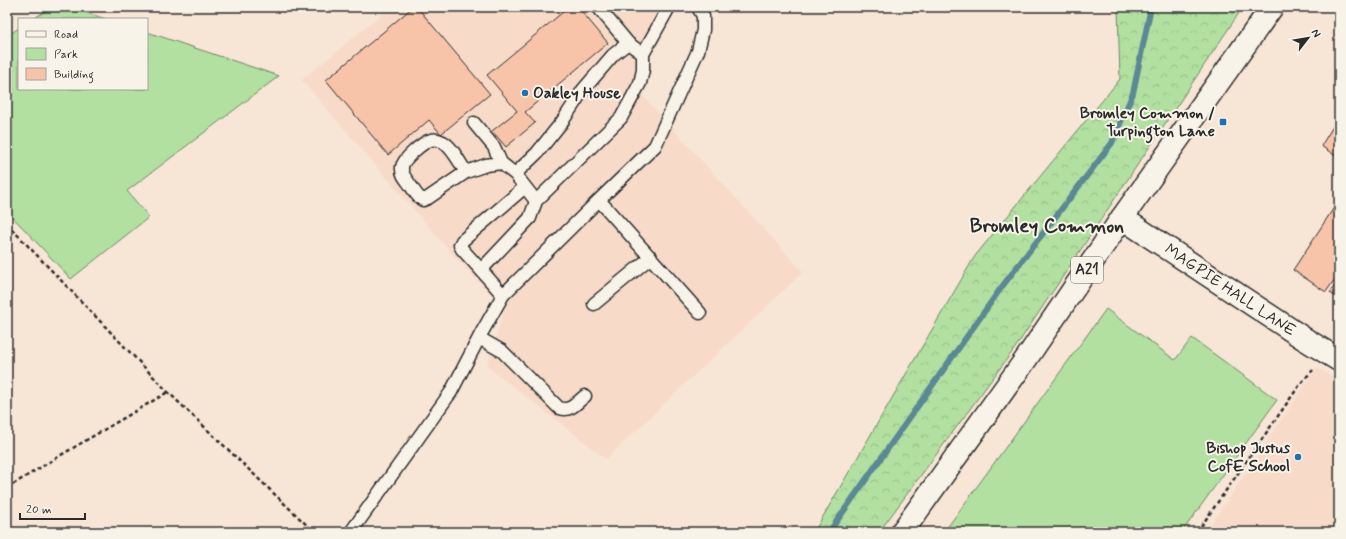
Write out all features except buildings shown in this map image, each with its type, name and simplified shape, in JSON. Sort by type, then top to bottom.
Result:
[{"type":"main road","name":"A21","points":[[902,532],[1026,359],[1122,218],[1272,7]]},
{"type":"main road","name":"MAGPIE HALL LANE","points":[[1122,218],[1144,234],[1334,357]]},
{"type":"lane","points":[[598,7],[628,43],[643,54]]},
{"type":"lane","points":[[481,270],[530,218],[536,201],[621,118],[640,82],[644,70],[643,54],[669,7]]},
{"type":"lane","points":[[351,532],[451,392],[503,295],[655,146],[698,51],[703,30],[703,16],[698,7]]},
{"type":"lane","points":[[515,174],[544,145],[562,122],[582,90],[613,56],[628,43]]},
{"type":"lane","points":[[474,123],[494,147],[501,163],[515,174],[536,201]]},
{"type":"lane","points":[[466,172],[444,143],[433,139],[407,157],[403,162],[402,168],[402,174],[419,198],[423,200],[466,172],[486,165],[501,163]]},
{"type":"lane","points":[[503,295],[460,245],[462,241],[525,187]]},
{"type":"lane","points":[[599,200],[700,313]]},
{"type":"lane","points":[[594,304],[651,257]]},
{"type":"lane","points":[[479,338],[502,350],[559,408],[564,410],[569,409],[585,396]]},
{"type":"path","points":[[7,224],[168,392],[314,532]]},
{"type":"path","points":[[1197,532],[1301,383],[1334,357]]},
{"type":"path","points":[[7,488],[168,392]]},
{"type":"shaded area","points":[[390,7],[673,7],[634,86],[803,272],[606,459],[487,366],[505,308],[455,257],[302,80]]},
{"type":"shaded area","name":"Bishop Justus CofE School","points":[[1317,367],[1339,381],[1339,532],[1206,532]]},
{"type":"green space","points":[[52,7],[69,7],[103,18],[35,18]]},
{"type":"green space","points":[[1118,7],[1243,7],[1015,348],[879,532],[814,532],[975,256],[1120,79]]},
{"type":"green space","points":[[18,29],[18,90],[148,90],[148,32],[279,76],[127,191],[149,217],[71,279],[7,211],[7,36]]},
{"type":"green space","points":[[1106,309],[1175,360],[1192,338],[1277,400],[1182,532],[944,532]]},
{"type":"waterway","points":[[829,532],[1001,288],[1112,143],[1133,93],[1151,7]]},
{"type":"place","name":"Oakley House","points":[[525,93]]},
{"type":"place","name":"Bromley Common / Turpington Lane","points":[[1223,122]]},
{"type":"place","name":"Bishop Justus CofE School","points":[[1298,457]]},
{"type":"district","name":"Bromley Common","points":[[1047,226]]}]
